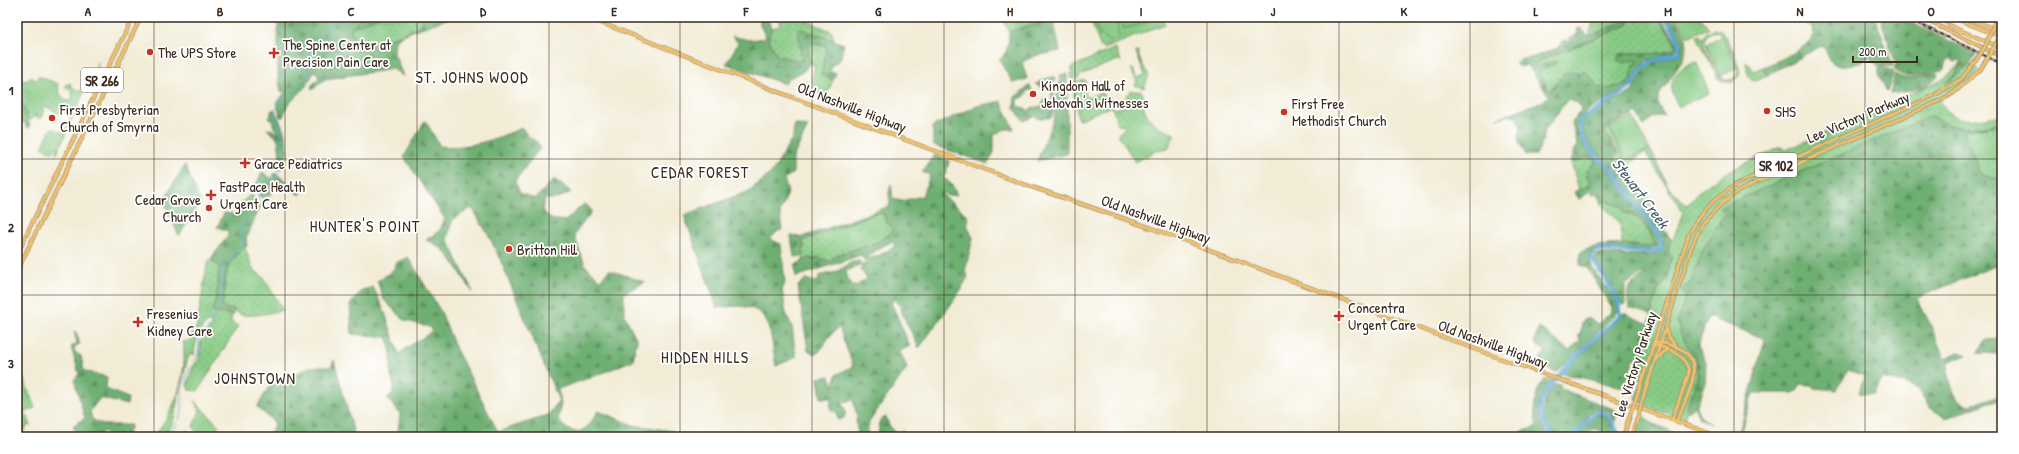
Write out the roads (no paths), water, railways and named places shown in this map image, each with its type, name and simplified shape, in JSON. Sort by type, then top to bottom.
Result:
[{"type":"main road","name":"SR 266","points":[[17,254],[133,17]]},
{"type":"main road","name":"Old Nashville Highway","points":[[586,17],[967,163],[1151,228],[1562,381],[1720,437]]},
{"type":"main road","points":[[1920,17],[2002,57]]},
{"type":"main road","points":[[1942,17],[1947,24],[1961,32],[2002,48]]},
{"type":"main road","points":[[1951,17],[2002,37]]},
{"type":"main road","name":"SR 266","points":[[17,271],[141,18]]},
{"type":"main road","points":[[1966,18],[2002,31]]},
{"type":"main road","name":"Lee Victory Parkway","points":[[1623,437],[1688,234],[1700,216],[1721,194],[1745,180],[1787,160],[1934,96],[1961,79],[1976,62],[1986,45],[1997,18]]},
{"type":"main road","name":"Lee Victory Parkway","points":[[1631,437],[1696,236],[1703,223],[1722,203],[1755,183],[1952,94],[1980,70],[1997,42],[2002,26]]},
{"type":"main road","points":[[17,250],[24,238]]},
{"type":"main road","points":[[1666,326],[1668,337],[1690,358],[1693,367],[1693,376],[1676,422]]},
{"type":"main road","points":[[1654,342],[1678,347]]},
{"type":"main road","points":[[1660,344],[1680,354],[1685,360],[1689,373],[1672,420]]},
{"type":"main road","points":[[1648,382],[1659,355],[1663,352],[1671,350]]},
{"type":"waterway","points":[[169,437],[179,420],[182,410],[182,387],[190,368],[198,355],[199,340],[208,329],[221,301],[223,267],[238,252],[242,242],[241,231],[263,187],[272,182],[282,166],[285,154],[275,111],[286,95],[305,84],[319,39],[327,27],[343,17]]},
{"type":"waterway","name":"Stewart Creek","points":[[1554,437],[1545,425],[1540,410],[1542,400],[1549,387],[1573,360],[1621,315],[1617,298],[1591,257],[1597,250],[1654,252],[1662,248],[1660,237],[1612,170],[1592,152],[1582,137],[1579,122],[1633,85],[1639,72],[1650,62],[1679,52],[1679,42],[1673,29],[1664,17]]},
{"type":"waterway","name":"Stewart Creek","points":[[1571,437],[1579,431],[1592,416],[1601,411],[1608,415],[1620,437]]},
{"type":"railway","points":[[1905,17],[2002,64]]},
{"type":"place","name":"The UPS Store","points":[[150,52]]},
{"type":"place","name":"The Spine Center at Precision Pain Care","points":[[274,53]]},
{"type":"place","name":"Kingdom Hall of Jehovah's Witnesses","points":[[1033,94]]},
{"type":"place","name":"SHS","points":[[1767,111]]},
{"type":"place","name":"First Free Methodist Church","points":[[1284,112]]},
{"type":"place","name":"First Presbyterian Church of Smyrna","points":[[52,118]]},
{"type":"place","name":"Grace Pediatrics","points":[[245,163]]},
{"type":"place","name":"FastPace Health Urgent Care","points":[[211,195]]},
{"type":"place","name":"Cedar Grove Church","points":[[209,208]]},
{"type":"place","name":"Britton Hill","points":[[509,249]]},
{"type":"place","name":"Concentra Urgent Care","points":[[1339,316]]},
{"type":"place","name":"Fresenius Kidney Care","points":[[138,322]]},
{"type":"district","name":"ST. JOHNS WOOD","points":[[472,77]]},
{"type":"district","name":"CEDAR FOREST","points":[[700,172]]},
{"type":"district","name":"HUNTER'S POINT","points":[[365,226]]},
{"type":"district","name":"HIDDEN HILLS","points":[[705,357]]},
{"type":"district","name":"JOHNSTOWN","points":[[255,378]]}]
